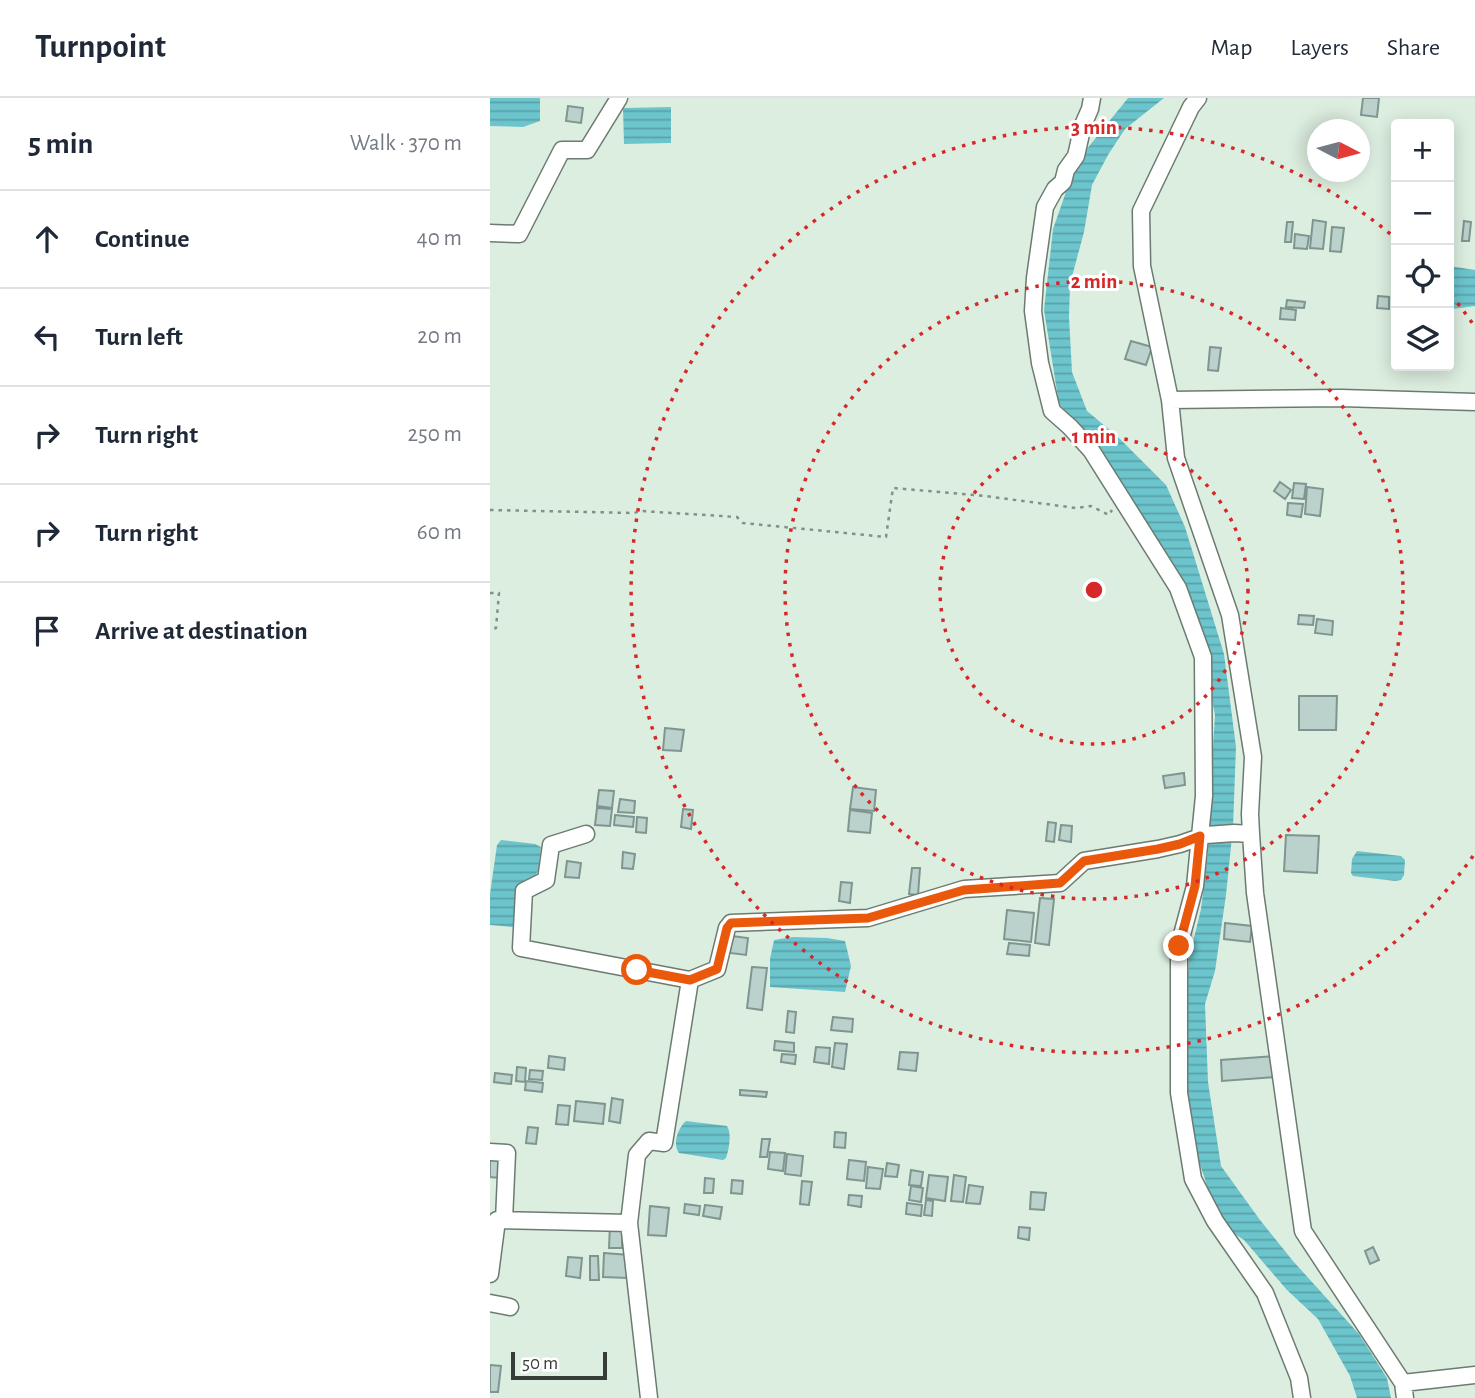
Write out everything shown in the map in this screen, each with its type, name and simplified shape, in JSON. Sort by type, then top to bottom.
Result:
[{"type":"street","points":[[490,233],[519,234],[562,150],[587,150],[620,98]]},
{"type":"street","points":[[1092,98],[1076,156],[1066,170],[1063,182],[1045,206],[1033,311],[1040,363],[1052,411],[1070,426],[1091,450],[1178,588],[1203,657],[1203,836],[1195,886],[1179,946],[1179,1093],[1193,1179],[1215,1222],[1265,1293],[1299,1378],[1302,1398]]},
{"type":"street","points":[[1198,98],[1191,107],[1141,211],[1142,266],[1170,400],[1176,458],[1230,615],[1253,758],[1250,814],[1243,834],[1255,893],[1303,1231],[1404,1390],[1475,1375]]},
{"type":"street","points":[[1170,400],[1341,398],[1475,402]]},
{"type":"street","points":[[586,834],[551,845],[546,880],[524,891],[521,948],[690,980],[717,969],[727,928],[731,923],[868,918],[964,890],[1060,883],[1084,861],[1158,849],[1203,836],[1243,834]]},
{"type":"street","points":[[649,1398],[629,1223],[638,1155],[649,1141],[664,1143],[690,980]]},
{"type":"street","points":[[490,1152],[507,1153],[504,1220]]},
{"type":"street","points":[[490,1274],[497,1220],[629,1223]]},
{"type":"street","points":[[490,1303],[510,1307]]},
{"type":"path","points":[[490,510],[641,511],[737,517],[743,523],[886,537],[893,488],[985,496],[1076,509],[1091,506],[1108,515],[1120,495]]},
{"type":"path","points":[[490,593],[499,593],[496,628],[490,630]]},
{"type":"water","points":[[490,98],[540,98],[540,121],[523,127],[490,126]]},
{"type":"water","points":[[1128,98],[1164,98],[1125,129],[1092,185],[1084,232],[1070,284],[1072,372],[1087,411],[1117,436],[1166,485],[1185,527],[1224,654],[1236,747],[1233,827],[1215,971],[1205,1004],[1208,1082],[1221,1166],[1293,1261],[1359,1334],[1387,1378],[1391,1398],[1357,1398],[1350,1376],[1318,1319],[1287,1290],[1244,1240],[1215,1221],[1205,1179],[1192,1143],[1184,1083],[1185,1022],[1189,959],[1201,909],[1208,852],[1215,715],[1203,657],[1159,546],[1124,486],[1090,437],[1059,404],[1044,310],[1053,229],[1067,189],[1086,150]]},
{"type":"water","points":[[671,107],[671,143],[624,144],[623,108]]},
{"type":"water","points":[[1454,267],[1475,270],[1475,306],[1454,309]]},
{"type":"water","points":[[501,840],[541,847],[538,871],[515,926],[512,927],[490,925],[490,894],[497,845]]},
{"type":"water","points":[[1357,851],[1401,856],[1405,860],[1404,875],[1401,880],[1395,881],[1353,876],[1352,859]]},
{"type":"water","points":[[793,937],[845,941],[851,966],[845,992],[770,987],[770,959],[774,940]]},
{"type":"water","points":[[686,1121],[727,1126],[730,1137],[726,1158],[723,1160],[679,1153],[677,1136]]},
{"type":"building","points":[[1363,98],[1379,98],[1377,117],[1361,115]]},
{"type":"building","points":[[568,106],[583,108],[581,123],[566,121]]},
{"type":"building","points":[[1313,220],[1326,222],[1323,249],[1310,248]]},
{"type":"building","points":[[1464,221],[1471,222],[1469,241],[1462,241]]},
{"type":"building","points":[[1287,222],[1293,222],[1291,242],[1285,242]]},
{"type":"building","points":[[1332,227],[1344,228],[1341,252],[1330,251]]},
{"type":"building","points":[[1295,234],[1309,236],[1307,249],[1294,248]]},
{"type":"building","points":[[1378,296],[1389,297],[1389,309],[1377,308]]},
{"type":"building","points":[[1287,300],[1305,302],[1304,308],[1286,307]]},
{"type":"building","points":[[1281,308],[1296,310],[1295,320],[1280,319]]},
{"type":"building","points":[[1131,341],[1152,347],[1146,365],[1125,359]]},
{"type":"building","points":[[1210,347],[1221,348],[1218,371],[1208,370]]},
{"type":"building","points":[[1280,482],[1291,490],[1285,499],[1274,491]]},
{"type":"building","points":[[1294,483],[1306,484],[1304,499],[1292,498]]},
{"type":"building","points":[[1307,487],[1323,489],[1320,516],[1305,514]]},
{"type":"building","points":[[1288,503],[1303,504],[1301,517],[1287,515]]},
{"type":"building","points":[[1299,615],[1314,616],[1313,625],[1298,624]]},
{"type":"building","points":[[1317,619],[1333,621],[1332,635],[1315,633]]},
{"type":"building","points":[[1299,696],[1337,696],[1336,730],[1299,730]]},
{"type":"building","points":[[665,728],[684,730],[681,751],[663,750]]},
{"type":"building","points":[[1184,773],[1185,785],[1165,788],[1163,776]]},
{"type":"building","points":[[853,787],[876,790],[874,811],[850,809]]},
{"type":"building","points":[[599,790],[614,791],[612,808],[597,806]]},
{"type":"building","points":[[620,799],[635,801],[634,813],[618,812]]},
{"type":"building","points":[[597,808],[612,809],[610,826],[595,825]]},
{"type":"building","points":[[683,809],[693,810],[691,829],[681,827]]},
{"type":"building","points":[[850,810],[872,813],[870,833],[848,831]]},
{"type":"building","points":[[615,815],[634,817],[633,827],[614,825]]},
{"type":"building","points":[[637,817],[647,818],[646,833],[636,832]]},
{"type":"building","points":[[1048,822],[1056,823],[1054,842],[1046,841]]},
{"type":"building","points":[[1061,825],[1072,826],[1071,842],[1059,840]]},
{"type":"building","points":[[1286,835],[1319,836],[1317,873],[1284,871]]},
{"type":"building","points":[[623,852],[635,854],[633,869],[622,868]]},
{"type":"building","points":[[567,861],[581,863],[579,878],[565,877]]},
{"type":"building","points":[[912,868],[920,868],[918,895],[909,894]]},
{"type":"building","points":[[841,882],[852,883],[850,903],[839,901]]},
{"type":"building","points":[[1040,898],[1054,899],[1049,945],[1035,943]]},
{"type":"building","points":[[1007,910],[1034,913],[1031,942],[1004,939]]},
{"type":"building","points":[[1225,923],[1252,926],[1250,942],[1224,939]]},
{"type":"building","points":[[732,936],[748,938],[746,955],[730,953]]},
{"type":"building","points":[[1009,943],[1030,945],[1029,956],[1007,954]]},
{"type":"building","points":[[752,967],[767,968],[762,1010],[747,1008]]},
{"type":"building","points":[[788,1011],[796,1012],[794,1033],[786,1032]]},
{"type":"building","points":[[833,1017],[853,1019],[852,1032],[831,1030]]},
{"type":"building","points":[[775,1041],[794,1043],[794,1052],[774,1050]]},
{"type":"building","points":[[835,1043],[847,1044],[844,1069],[832,1067]]},
{"type":"building","points":[[816,1047],[830,1048],[829,1064],[814,1062]]},
{"type":"building","points":[[900,1052],[918,1053],[916,1071],[898,1069]]},
{"type":"building","points":[[782,1054],[796,1055],[795,1064],[781,1062]]},
{"type":"building","points":[[549,1056],[565,1058],[564,1070],[548,1068]]},
{"type":"building","points":[[1275,1056],[1277,1077],[1222,1081],[1221,1060]]},
{"type":"building","points":[[517,1067],[526,1068],[525,1082],[516,1081]]},
{"type":"building","points":[[530,1070],[543,1071],[542,1080],[529,1079]]},
{"type":"building","points":[[495,1073],[512,1075],[511,1084],[494,1082]]},
{"type":"building","points":[[526,1081],[543,1083],[542,1092],[525,1090]]},
{"type":"building","points":[[740,1090],[767,1092],[766,1097],[740,1095]]},
{"type":"building","points":[[612,1098],[623,1100],[620,1123],[609,1121]]},
{"type":"building","points":[[576,1101],[605,1104],[603,1124],[574,1121]]},
{"type":"building","points":[[558,1105],[570,1106],[568,1125],[556,1124]]},
{"type":"building","points":[[528,1127],[538,1128],[536,1144],[526,1143]]},
{"type":"building","points":[[835,1132],[846,1133],[845,1148],[834,1147]]},
{"type":"building","points":[[762,1139],[770,1139],[767,1157],[760,1157]]},
{"type":"building","points":[[770,1152],[785,1153],[783,1171],[768,1169]]},
{"type":"building","points":[[787,1154],[803,1156],[801,1176],[785,1174]]},
{"type":"building","points":[[490,1157],[501,1158],[499,1178],[490,1177]]},
{"type":"building","points":[[849,1160],[866,1162],[864,1181],[847,1179]]},
{"type":"building","points":[[887,1163],[899,1165],[897,1177],[885,1176]]},
{"type":"building","points":[[868,1167],[883,1169],[880,1189],[866,1188]]},
{"type":"building","points":[[911,1170],[923,1172],[921,1186],[909,1185]]},
{"type":"building","points":[[929,1175],[948,1177],[945,1201],[926,1198]]},
{"type":"building","points":[[954,1175],[966,1177],[963,1202],[951,1201]]},
{"type":"building","points":[[705,1178],[714,1179],[713,1193],[704,1193]]},
{"type":"building","points":[[732,1180],[743,1181],[742,1194],[731,1193]]},
{"type":"building","points":[[802,1181],[812,1182],[809,1205],[800,1204]]},
{"type":"building","points":[[969,1185],[983,1187],[980,1204],[966,1203]]},
{"type":"building","points":[[911,1186],[923,1188],[921,1202],[909,1200]]},
{"type":"building","points":[[1031,1192],[1046,1193],[1044,1210],[1030,1209]]},
{"type":"building","points":[[849,1195],[862,1196],[861,1207],[848,1205]]},
{"type":"building","points":[[926,1200],[933,1201],[932,1216],[924,1215]]},
{"type":"building","points":[[907,1203],[922,1205],[921,1216],[906,1214]]},
{"type":"building","points":[[685,1204],[700,1206],[699,1215],[684,1213]]},
{"type":"building","points":[[705,1205],[722,1207],[720,1219],[703,1216]]},
{"type":"building","points":[[650,1206],[669,1208],[666,1236],[648,1235]]},
{"type":"building","points":[[610,1225],[623,1226],[622,1248],[609,1248]]},
{"type":"building","points":[[1019,1227],[1030,1228],[1029,1240],[1018,1238]]},
{"type":"building","points":[[1373,1247],[1379,1260],[1370,1264],[1365,1251]]},
{"type":"building","points":[[604,1253],[629,1255],[628,1278],[603,1277]]},
{"type":"building","points":[[590,1256],[598,1256],[599,1280],[590,1280]]},
{"type":"building","points":[[568,1257],[582,1258],[580,1278],[566,1276]]},
{"type":"building","points":[[490,1365],[501,1366],[498,1392],[490,1392]]},
{"type":"route","points":[[637,970],[690,980],[717,969],[727,928],[731,923],[868,918],[964,890],[1060,883],[1084,861],[1158,849],[1200,836],[1195,886],[1179,946]]}]
